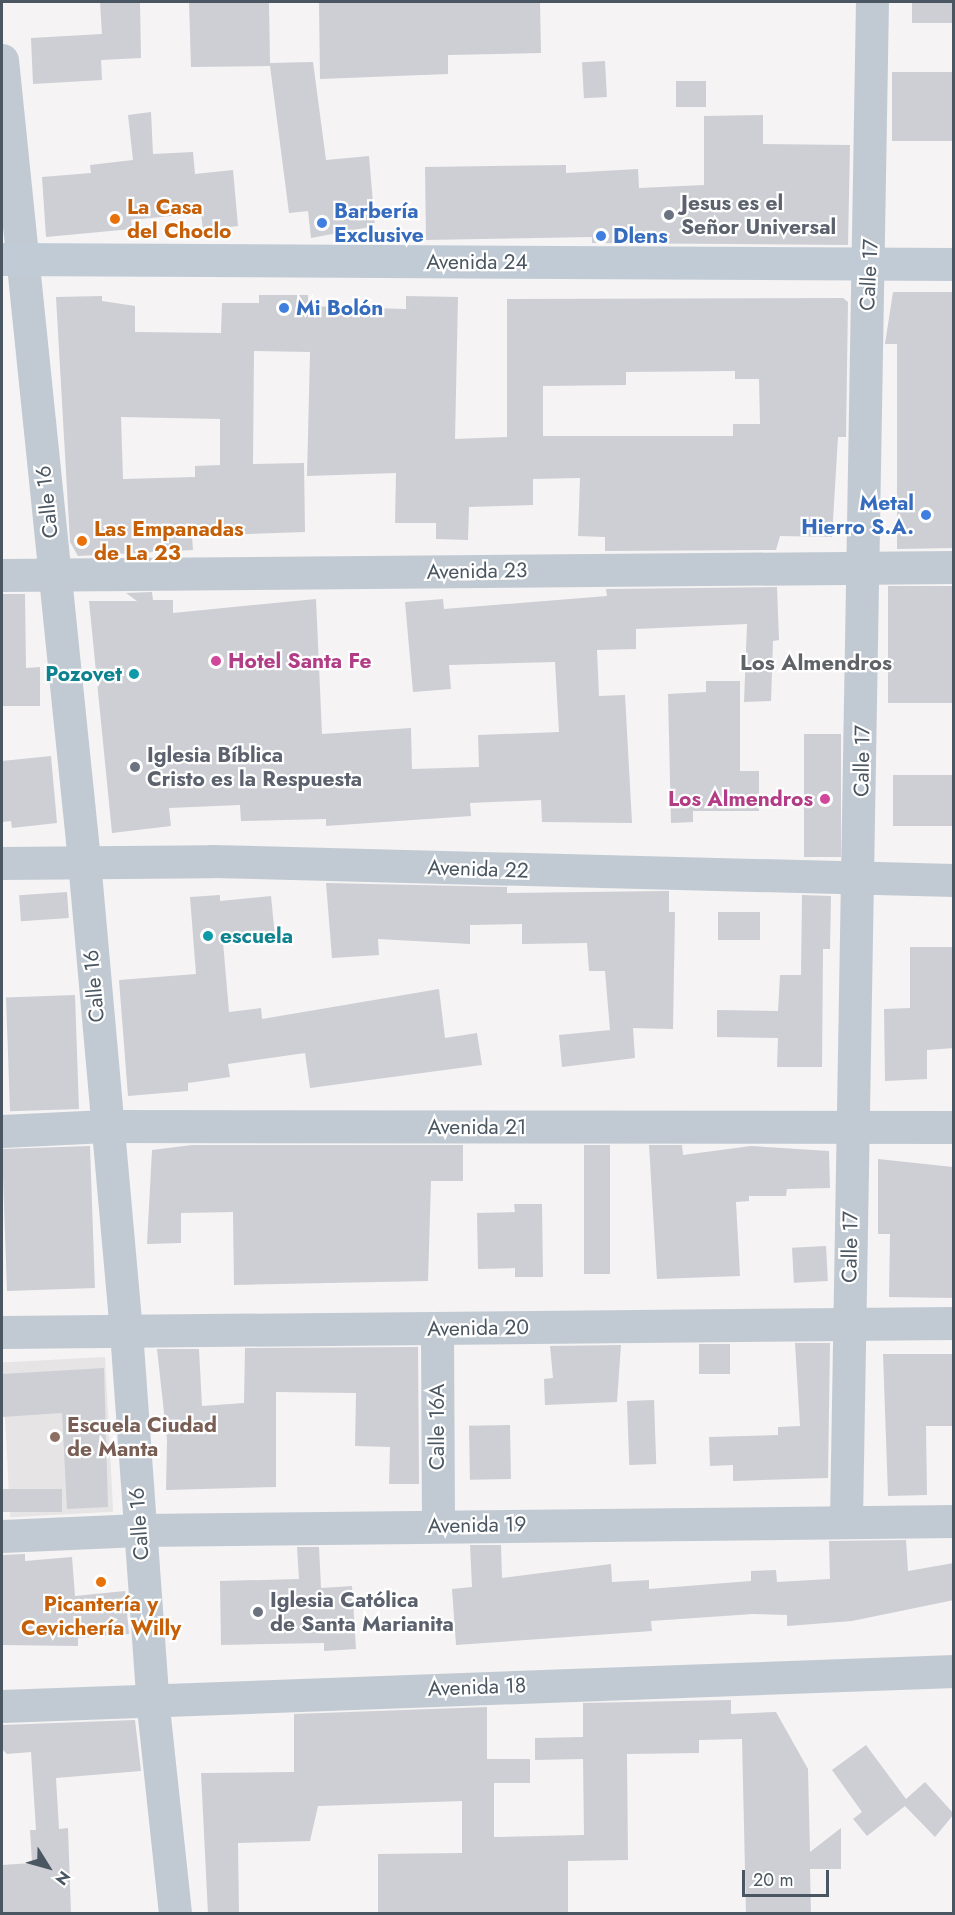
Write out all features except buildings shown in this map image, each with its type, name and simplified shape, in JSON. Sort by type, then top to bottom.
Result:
[{"type":"main road","name":"Avenida 24","points":[[12,259],[954,264]]},
{"type":"street","name":"Calle 17","points":[[846,1520],[852,1127],[860,879],[872,2]]},
{"type":"street","name":"Calle 16","points":[[2,60],[12,259],[54,575],[84,861],[126,1330],[152,1698],[175,1914]]},
{"type":"street","name":"Avenida 23","points":[[2,575],[954,567]]},
{"type":"street","name":"Avenida 22","points":[[2,862],[84,861],[954,880]]},
{"type":"street","name":"Avenida 21","points":[[2,1131],[106,1126],[954,1127]]},
{"type":"street","name":"Avenida 20","points":[[2,1332],[437,1329],[849,1321],[954,1323]]},
{"type":"street","name":"Calle 16A","points":[[437,1329],[438,1525]]},
{"type":"street","name":"Avenida 19","points":[[2,1536],[139,1530],[438,1525],[846,1520],[954,1521]]},
{"type":"street","name":"Avenida 18","points":[[2,1706],[152,1698],[954,1671]]},
{"type":"shaded area","name":"Escuela Ciudad de Manta","points":[[105,1357],[113,1512],[10,1517],[2,1362]]},
{"type":"place","name":"Jesus es el Señor Universal","points":[[669,215]]},
{"type":"place","name":"La Casa del Choclo","points":[[115,219]]},
{"type":"place","name":"Barbería Exclusive","points":[[322,223]]},
{"type":"place","name":"Dlens","points":[[601,236]]},
{"type":"place","name":"Mi Bolón","points":[[284,308]]},
{"type":"place","name":"Metal Hierro S.A.","points":[[926,515]]},
{"type":"place","name":"Las Empanadas de La 23","points":[[82,541]]},
{"type":"place","name":"Hotel Santa Fe","points":[[216,661]]},
{"type":"place","name":"Pozovet","points":[[134,674]]},
{"type":"place","name":"Iglesia Bíblica Cristo es la Respuesta","points":[[135,767]]},
{"type":"place","name":"Los Almendros","points":[[825,799]]},
{"type":"place","name":"escuela","points":[[208,936]]},
{"type":"place","name":"Escuela Ciudad de Manta","points":[[55,1437]]},
{"type":"place","name":"Picantería y Cevichería Willy","points":[[101,1582]]},
{"type":"place","name":"Iglesia Católica de Santa Marianita","points":[[258,1612]]},
{"type":"district","name":"Los Almendros","points":[[816,663]]}]
